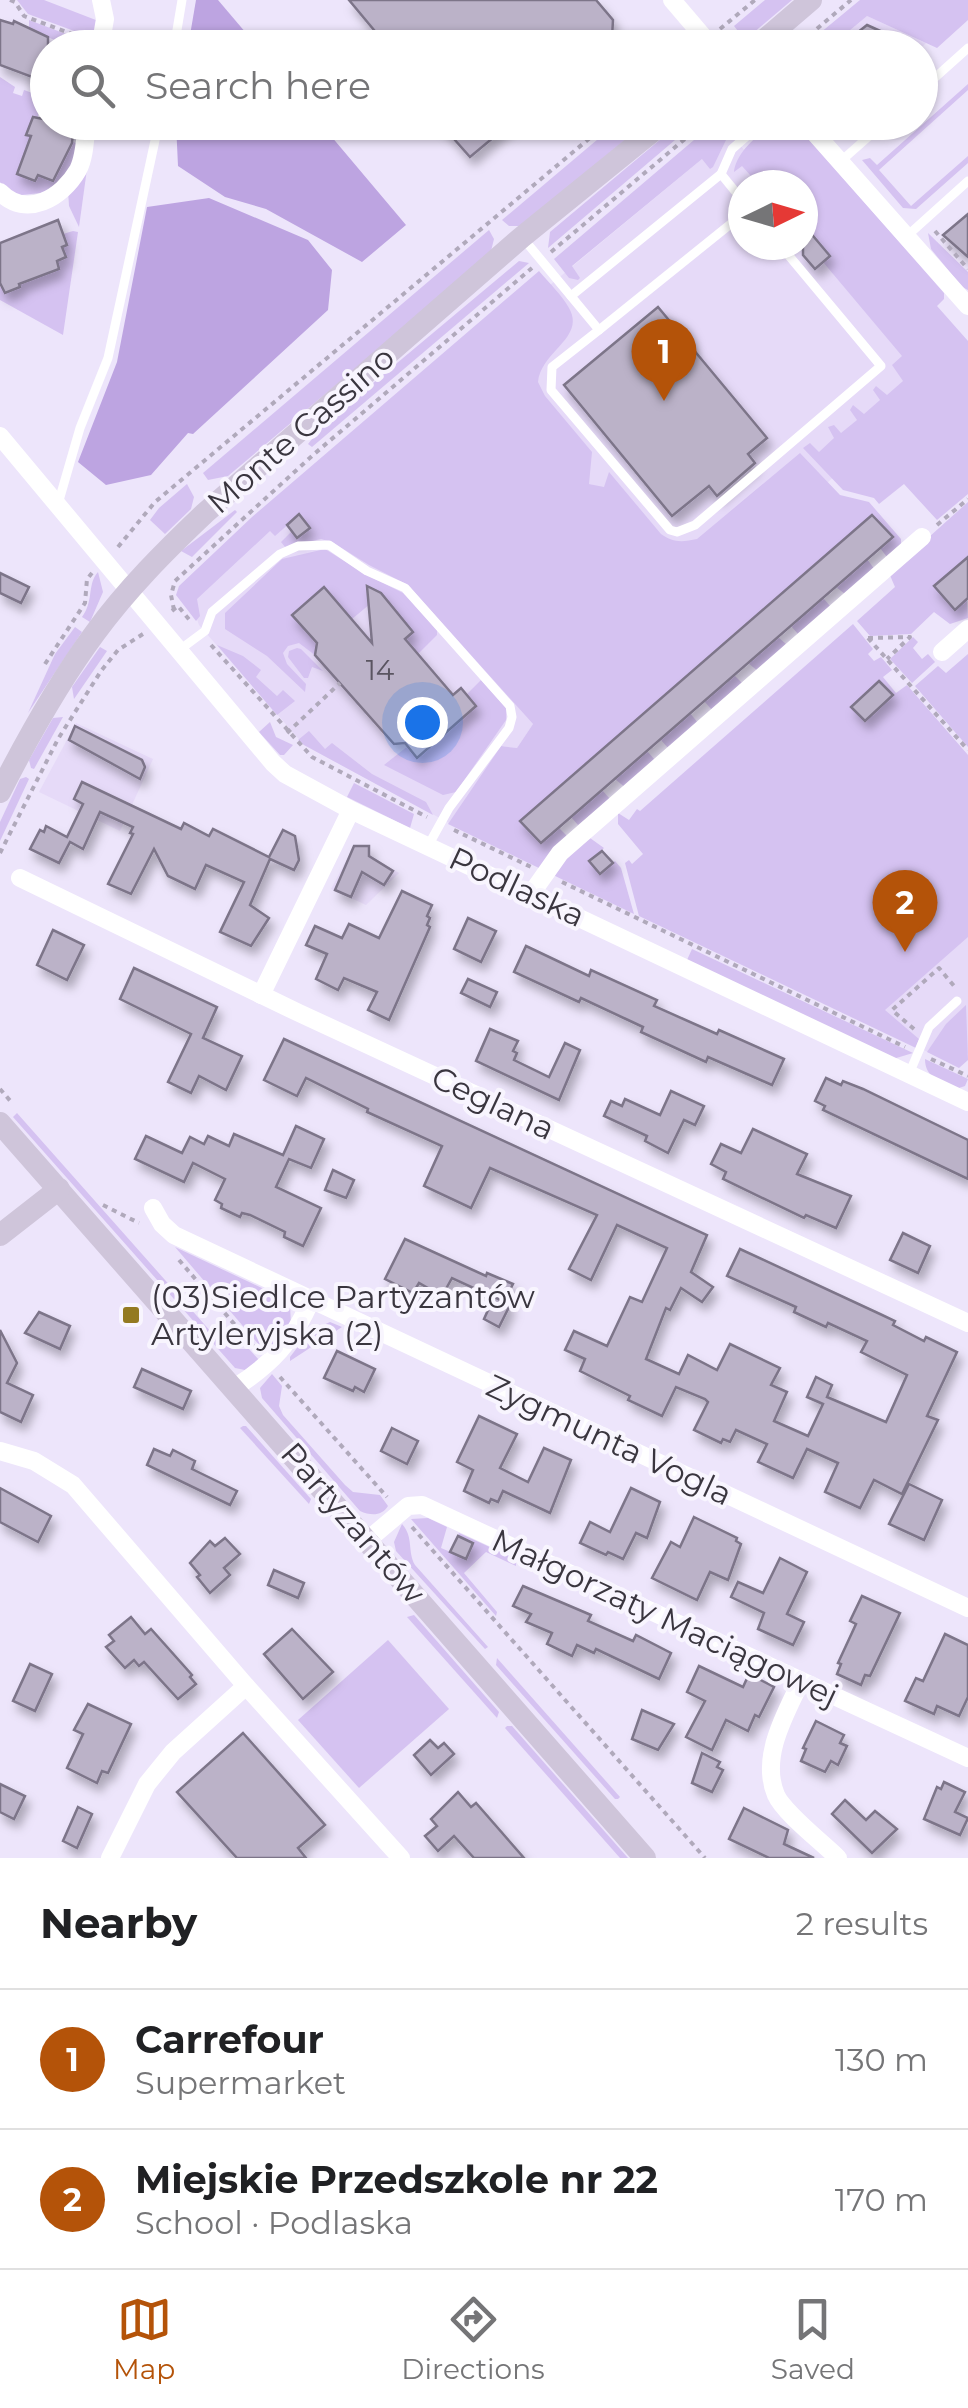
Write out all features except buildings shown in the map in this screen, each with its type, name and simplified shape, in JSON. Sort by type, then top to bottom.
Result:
[{"type":"main road","points":[[776,30],[811,0]]},
{"type":"main road","name":"Monte Cassino","points":[[0,792],[33,727],[95,632],[205,513],[522,238],[642,140]]},
{"type":"main road","name":"Partyzantów","points":[[0,1123],[645,1858]]},
{"type":"main road","points":[[0,1235],[59,1189]]},
{"type":"street","points":[[101,0],[103,30]]},
{"type":"street","points":[[672,0],[698,30]]},
{"type":"street","points":[[0,192],[12,203],[24,205],[45,202],[57,195],[80,164],[85,140]]},
{"type":"street","points":[[822,140],[968,306]]},
{"type":"street","name":"Podlaska","points":[[0,436],[285,774],[350,810],[968,1102]]},
{"type":"street","points":[[531,894],[560,853],[922,537]]},
{"type":"street","points":[[942,652],[968,629]]},
{"type":"street","points":[[261,994],[350,810]]},
{"type":"street","name":"Ceglana","points":[[20,878],[968,1323]]},
{"type":"street","name":"Zygmunta Vogla","points":[[153,1208],[174,1235],[968,1608]]},
{"type":"street","points":[[234,1388],[283,1350],[300,1328],[312,1300]]},
{"type":"street","points":[[0,1450],[34,1461],[73,1485],[401,1858]]},
{"type":"street","name":"Małgorzaty Maciągowej","points":[[369,1539],[408,1506],[422,1505],[968,1758]]},
{"type":"street","points":[[802,1681],[782,1720],[770,1766],[777,1798],[838,1858]]},
{"type":"street","points":[[110,1858],[147,1784],[173,1752],[246,1686]]},
{"type":"lane","points":[[177,30],[182,0]]},
{"type":"lane","points":[[938,74],[968,48]]},
{"type":"lane","points":[[58,504],[80,428],[108,358],[155,140]]},
{"type":"lane","points":[[571,296],[721,174],[732,149],[743,140]]},
{"type":"lane","points":[[841,161],[865,140]]},
{"type":"lane","points":[[721,174],[728,183]]},
{"type":"lane","points":[[907,236],[968,182]]},
{"type":"lane","points":[[728,226],[552,367],[551,390],[670,530],[686,530],[881,366],[793,260]]},
{"type":"lane","points":[[522,238],[599,330]]},
{"type":"lane","points":[[178,651],[200,634],[212,612],[280,554],[298,546],[329,545],[367,571],[405,588],[510,706],[512,717],[509,728],[440,823],[428,846]]},
{"type":"lane","points":[[910,1074],[929,1027],[958,996]]},
{"type":"path","points":[[10,0],[16,2],[24,16],[59,30]]},
{"type":"path","points":[[724,30],[755,0]]},
{"type":"path","points":[[815,30],[850,0]]},
{"type":"path","points":[[112,554],[155,502],[587,140]]},
{"type":"path","points":[[174,610],[170,594],[175,581],[235,524],[683,140]]},
{"type":"path","points":[[939,228],[935,231],[968,269]]},
{"type":"path","points":[[946,518],[968,499]]},
{"type":"path","points":[[45,665],[85,603],[87,579],[96,568]]},
{"type":"path","points":[[164,616],[178,606],[312,757],[440,823],[968,1076]]},
{"type":"path","points":[[0,853],[66,724],[101,671],[118,650],[149,630]]},
{"type":"path","points":[[887,659],[910,636],[868,638],[968,750]]},
{"type":"path","points":[[287,733],[340,684]]},
{"type":"path","points":[[925,1038],[892,1010],[938,968],[958,996]]},
{"type":"path","points":[[960,1072],[968,1066]]},
{"type":"path","points":[[102,1205],[149,1230]]},
{"type":"path","points":[[178,1259],[252,1344]]},
{"type":"path","points":[[286,1384],[382,1490]]},
{"type":"path","points":[[417,1532],[705,1858]]},
{"type":"shaded area","points":[[17,0],[44,0],[101,22],[99,30],[72,30],[28,14]]},
{"type":"shaded area","points":[[196,0],[218,0],[244,30],[191,30]]},
{"type":"shaded area","points":[[765,0],[792,0],[757,30],[737,30],[734,26]]},
{"type":"shaded area","points":[[860,0],[968,0],[968,20],[938,47],[938,30],[898,30],[867,16],[850,30],[824,30]]},
{"type":"shaded area","points":[[867,16],[898,30],[850,30]]},
{"type":"shaded area","points":[[29,20],[55,30],[30,30]]},
{"type":"shaded area","points":[[0,77],[15,87],[13,93],[22,96],[24,90],[30,92],[27,134],[30,139],[17,174],[35,181],[38,175],[54,181],[66,150],[73,142],[79,144],[78,158],[50,192],[12,196],[0,182]]},
{"type":"shaded area","points":[[968,84],[968,90],[938,117],[938,111]]},
{"type":"shaded area","points":[[177,140],[334,140],[406,225],[362,262],[266,209],[225,197],[178,166]]},
{"type":"shaded area","points":[[597,140],[625,140],[522,226],[509,226],[502,220]]},
{"type":"shaded area","points":[[660,140],[675,140],[548,248],[550,232]]},
{"type":"shaded area","points":[[694,140],[726,140],[713,167],[710,169],[702,159],[572,266],[578,280],[569,278],[554,259]]},
{"type":"shaded area","points":[[725,140],[735,140],[762,170],[728,170],[728,260],[818,260],[818,234],[944,378],[828,482],[696,591],[605,488],[589,484],[474,348]]},
{"type":"shaded area","points":[[753,140],[810,140],[944,293],[937,306],[968,341],[968,494],[937,520],[904,484],[879,504],[874,498],[843,490],[803,448],[810,443],[819,452],[834,438],[828,427],[834,425],[841,433],[857,420],[850,410],[853,405],[864,414],[880,400],[873,390],[876,386],[887,395],[903,381],[892,365],[902,356],[823,262],[829,256],[818,242],[818,170],[746,170],[742,166],[734,170]]},
{"type":"shaded area","points":[[905,140],[912,140],[879,170],[911,206],[968,156],[968,163],[916,209],[903,208],[862,160],[870,158],[877,165]]},
{"type":"shaded area","points":[[87,169],[79,227],[69,206],[68,191]]},
{"type":"shaded area","points":[[209,198],[308,240],[332,270],[328,310],[193,434],[188,433],[151,475],[106,485],[78,462],[117,362],[147,207]]},
{"type":"shaded area","points":[[489,230],[494,239],[490,255],[228,476],[208,480],[203,473]]},
{"type":"shaded area","points":[[78,232],[63,335],[0,300],[0,286],[6,293],[19,287],[17,279],[59,269],[57,261],[66,257],[63,234]]},
{"type":"shaded area","points":[[928,233],[968,272],[968,290],[931,249]]},
{"type":"shaded area","points":[[519,261],[529,263],[312,447],[308,444],[323,425]]},
{"type":"shaded area","points":[[539,271],[563,298],[573,319],[572,328],[546,362],[538,382],[545,396],[592,452],[589,484],[604,487],[609,472],[661,534],[687,541],[697,539],[800,453],[840,495],[869,502],[901,539],[901,546],[887,557],[880,548],[892,537],[872,515],[521,821],[540,843],[559,828],[567,836],[541,869],[448,824],[501,746],[517,748],[533,724],[408,585],[332,542],[321,539],[285,547],[281,542],[292,531],[298,538],[310,528],[299,515],[275,536],[270,531],[197,599],[200,616],[196,621],[176,595],[179,586],[252,517]]},
{"type":"shaded area","points":[[295,481],[412,588],[533,724],[517,748],[501,746],[449,823],[304,745],[199,625],[184,582]]},
{"type":"shaded area","points":[[187,484],[194,497],[191,509],[165,534],[150,520]]},
{"type":"shaded area","points":[[968,502],[968,557],[935,586],[955,609],[967,600],[968,618],[950,624],[934,612],[911,634],[870,636],[857,621],[895,587],[889,573]]},
{"type":"shaded area","points":[[235,510],[192,557],[181,551]]},
{"type":"shaded area","points":[[325,549],[403,593],[437,630],[437,635],[418,654],[405,639],[413,631],[381,594],[369,596],[370,604],[352,619],[323,587],[292,615],[319,647],[316,656],[299,643],[288,646],[283,653],[287,664],[306,684],[305,692],[267,656],[225,629],[225,613],[282,559]]},
{"type":"shaded area","points":[[867,559],[875,570],[845,594],[836,587]]},
{"type":"shaded area","points":[[98,572],[103,592],[90,622],[82,617]]},
{"type":"shaded area","points":[[823,598],[831,607],[798,634],[791,626]]},
{"type":"shaded area","points":[[853,624],[873,649],[868,654],[874,661],[881,657],[892,670],[883,677],[896,693],[907,685],[968,755],[968,937],[885,1010],[919,1039],[916,1048],[639,916],[625,863],[629,860],[632,864],[643,854],[618,824],[618,813],[629,820],[637,809],[640,811]]},
{"type":"shaded area","points":[[75,627],[82,632],[28,713],[55,654]]},
{"type":"shaded area","points":[[778,637],[786,644],[759,672],[748,663]]},
{"type":"shaded area","points":[[913,637],[918,642],[913,648],[922,659],[928,654],[935,662],[912,683],[890,659]]},
{"type":"shaded area","points":[[217,645],[243,656],[261,670],[256,677],[277,696],[283,690],[295,701],[277,715]]},
{"type":"shaded area","points":[[100,647],[107,651],[74,699],[72,687]]},
{"type":"shaded area","points":[[297,648],[323,671],[312,667],[308,678],[304,678],[288,657],[289,651]]},
{"type":"shaded area","points":[[968,654],[968,747],[915,686],[938,666],[946,673]]},
{"type":"shaded area","points":[[734,675],[742,683],[712,710],[704,701]]},
{"type":"shaded area","points":[[481,680],[506,708],[506,720],[456,792],[443,795],[384,765],[408,746],[418,758],[476,706],[467,694]]},
{"type":"shaded area","points":[[690,713],[698,723],[669,749],[660,739]]},
{"type":"shaded area","points":[[63,717],[34,769],[31,768],[29,760],[53,718]]},
{"type":"shaded area","points":[[270,722],[276,737],[293,745],[284,755],[259,732]]},
{"type":"shaded area","points":[[76,723],[153,759],[120,831],[39,792]]},
{"type":"shaded area","points":[[309,731],[325,749],[332,743],[372,774],[426,802],[433,815],[304,745],[298,740]]},
{"type":"shaded area","points":[[647,751],[655,760],[627,789],[615,779]]},
{"type":"shaded area","points":[[20,779],[29,779],[0,841],[0,822]]},
{"type":"shaded area","points":[[354,783],[414,814],[410,828],[347,797]]},
{"type":"shaded area","points":[[602,790],[610,799],[578,825],[571,817]]},
{"type":"shaded area","points":[[968,814],[968,1053],[954,1065],[819,998]]},
{"type":"shaded area","points":[[590,838],[604,848],[589,862],[600,874],[615,861],[621,868],[634,914],[551,874]]},
{"type":"shaded area","points":[[354,846],[369,846],[369,856],[399,873],[366,905],[331,889]]},
{"type":"shaded area","points":[[692,949],[913,1053],[893,1059],[687,960]]},
{"type":"shaded area","points":[[966,1005],[968,1060],[959,1068],[927,1052],[946,1024]]},
{"type":"shaded area","points":[[925,1059],[968,1079],[965,1086],[956,1089],[935,1078]]},
{"type":"shaded area","points":[[17,1113],[220,1342],[233,1349],[249,1349],[260,1361],[245,1370],[235,1368],[13,1117]]},
{"type":"shaded area","points":[[175,1247],[285,1299],[290,1305],[291,1325],[267,1354]]},
{"type":"shaded area","points":[[330,1322],[342,1327],[290,1361],[310,1331]]},
{"type":"shaded area","points":[[272,1374],[282,1386],[279,1406],[283,1415],[353,1492],[380,1495],[388,1506],[383,1512],[360,1511],[262,1398],[260,1388]]},
{"type":"shaded area","points":[[243,1426],[311,1499],[309,1504],[240,1428]]},
{"type":"shaded area","points":[[428,1518],[447,1527],[441,1548],[465,1558],[473,1544],[459,1533],[516,1559],[516,1566],[486,1552],[464,1573],[497,1612],[496,1616],[411,1519]]},
{"type":"shaded area","points":[[402,1524],[415,1565],[488,1647],[485,1649],[396,1551],[394,1542]]},
{"type":"shaded area","points":[[414,1615],[499,1712],[497,1718],[407,1617]]},
{"type":"shaded area","points":[[388,1640],[449,1709],[359,1788],[298,1720]]},
{"type":"shaded area","points":[[497,1658],[620,1797],[618,1799],[496,1665]]},
{"type":"shaded area","points":[[507,1726],[512,1726],[628,1858],[620,1858]]},
{"type":"place","name":"Carrefour","points":[[664,401]]},
{"type":"place","name":"Miejskie Przedszkole nr 22","points":[[905,952]]},
{"type":"place","name":"(03)Siedlce Partyzantów Artyleryjska (2)","points":[[131,1315]]}]
